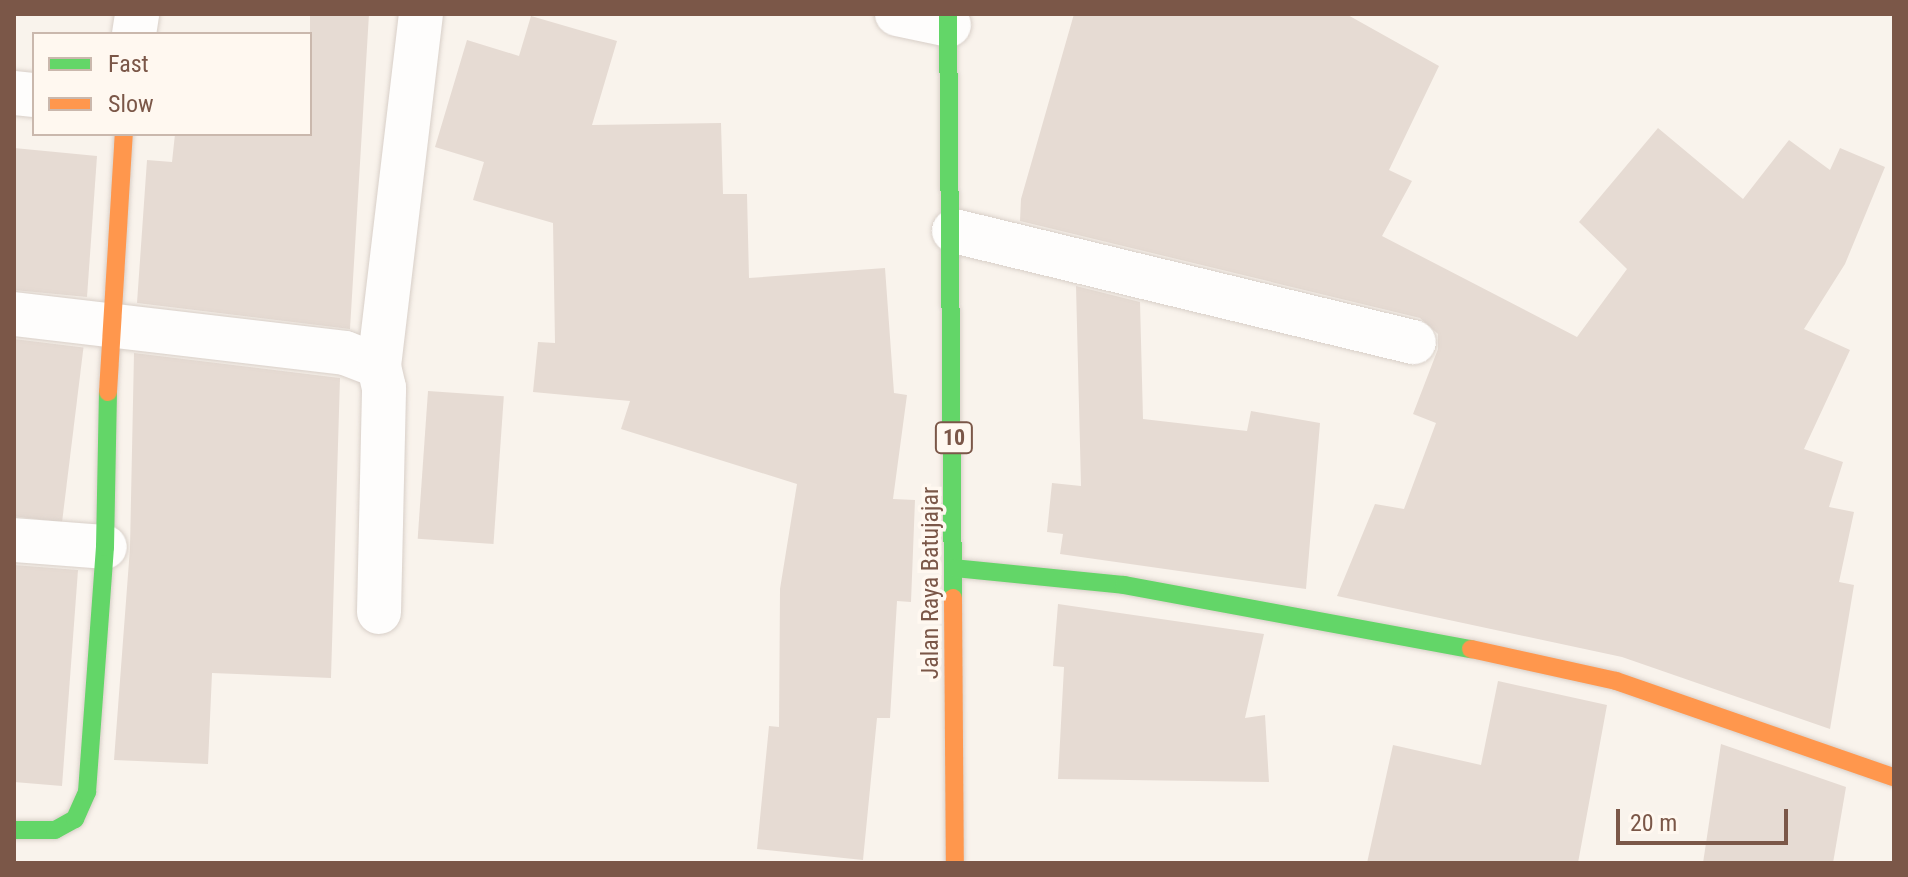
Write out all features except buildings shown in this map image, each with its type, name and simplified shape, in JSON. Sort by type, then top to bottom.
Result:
[{"type":"main road","name":"Jalan Raya Batujajar","points":[[948,20],[954,231],[955,863]]},
{"type":"main road","points":[[14,830],[55,830],[75,819],[87,792],[105,547],[110,323],[124,136]]},
{"type":"main road","points":[[954,568],[1124,585],[1365,626],[1587,675],[1894,777]]},
{"type":"street","points":[[379,612],[384,388],[379,366],[421,14]]},
{"type":"street","points":[[897,14],[948,20]]},
{"type":"street","points":[[954,231],[1414,342]]},
{"type":"street","points":[[14,314],[345,353],[379,366]]},
{"type":"street","points":[[14,540],[105,547]]},
{"type":"traffic: fast","points":[[948,14],[953,598]]},
{"type":"traffic: fast","points":[[14,830],[55,830],[75,819],[87,792],[105,547],[108,392]]},
{"type":"traffic: fast","points":[[954,568],[1124,585],[1471,649]]},
{"type":"traffic: slow","points":[[108,392],[124,136]]},
{"type":"traffic: slow","points":[[953,598],[955,863]]},
{"type":"traffic: slow","points":[[1471,649],[1616,681],[1894,777]]}]
